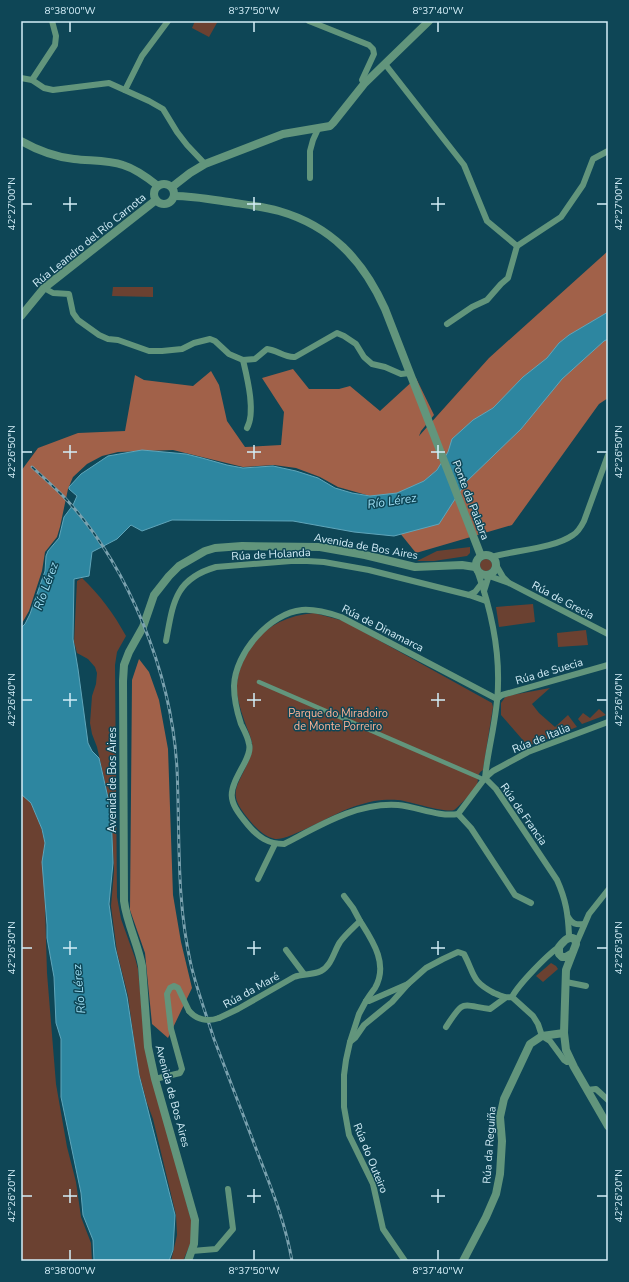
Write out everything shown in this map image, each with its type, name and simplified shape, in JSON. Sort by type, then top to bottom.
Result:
[{"type":"street","points":[[32,80],[55,45],[56,36],[52,21]]},
{"type":"street","points":[[126,90],[142,56],[168,21]]},
{"type":"street","points":[[309,21],[369,45],[373,49],[374,54],[362,80],[364,84]]},
{"type":"street","points":[[172,187],[205,164],[283,134],[330,126],[334,123],[364,84],[429,21]]},
{"type":"street","points":[[385,64],[464,165],[487,221],[517,246]]},
{"type":"street","points":[[21,78],[32,80],[44,88],[53,90],[109,83],[126,90],[163,109],[177,132],[205,164]]},
{"type":"street","points":[[310,178],[310,151],[318,129]]},
{"type":"street","points":[[21,141],[40,150],[72,159],[114,162],[125,165],[158,186]]},
{"type":"street","points":[[447,324],[472,307],[487,300],[508,278],[517,246],[561,217],[583,185],[593,160],[608,152]]},
{"type":"street","points":[[164,184],[172,187],[174,196],[171,202],[161,204],[156,200],[154,194],[158,186],[164,184]]},
{"type":"street","name":"Ponte da Palabra","points":[[174,196],[196,197],[278,210],[295,216],[326,233],[355,259],[375,287],[410,373],[476,543],[480,557]]},
{"type":"street","name":"Rúa Leandro del Río Carnota","points":[[21,316],[44,288],[156,200]]},
{"type":"street","points":[[44,288],[53,292],[69,294],[73,313],[78,320],[95,333],[149,351],[155,352],[182,349],[194,343],[210,339],[215,341],[229,354],[243,360],[256,359],[267,349],[287,356],[295,357],[337,333],[356,344],[364,357],[372,364],[385,367],[402,374],[410,373]]},
{"type":"street","points":[[243,360],[249,387],[250,417],[247,428]]},
{"type":"street","points":[[497,699],[498,658],[484,590],[477,570],[480,557],[486,555],[492,557],[553,544],[573,535],[580,529],[584,521],[608,455]]},
{"type":"street","name":"Avenida de Bos Aires","points":[[188,1261],[194,1244],[195,1220],[155,1079],[148,1047],[140,953],[127,918],[124,901],[123,681],[124,665],[129,652],[143,627],[154,595],[169,576],[179,566],[205,551],[215,548],[242,546],[320,547],[365,555],[415,567],[462,565],[477,570]]},
{"type":"street","name":"Avenida de Bos Aires","points":[[434,566],[480,557]]},
{"type":"street","points":[[477,570],[483,575],[489,575],[494,572],[496,565],[492,557]]},
{"type":"street","name":"Rúa de Holanda","points":[[166,641],[174,603],[178,593],[193,577],[204,570],[216,567],[307,560],[324,562],[369,570],[469,595],[486,601]]},
{"type":"street","name":"Rúa de Grecia","points":[[496,565],[503,577],[509,583]]},
{"type":"street","points":[[484,590],[489,575]]},
{"type":"street","name":"Rúa de Grecia","points":[[489,575],[509,583],[608,634]]},
{"type":"street","points":[[469,595],[476,595],[492,584],[501,581]]},
{"type":"street","points":[[469,595],[475,592],[482,583]]},
{"type":"street","name":"Rúa de Dinamarca","points":[[275,844],[260,837],[236,811],[233,805],[231,790],[250,750],[249,743],[236,708],[234,687],[235,676],[239,663],[246,649],[261,632],[276,620],[291,612],[303,610],[328,613],[341,617],[497,699]]},
{"type":"street","name":"Rúa de Suecia","points":[[497,699],[502,695],[608,665]]},
{"type":"street","points":[[258,879],[275,844],[284,844],[341,816],[364,808],[382,805],[398,805],[440,814],[458,814],[485,779],[259,682]]},
{"type":"street","name":"Rúa de Francia","points":[[497,699],[485,779],[496,789],[557,880],[564,896],[568,917],[568,938]]},
{"type":"street","name":"Rúa de Italia","points":[[485,779],[493,771],[528,752],[608,722]]},
{"type":"street","points":[[458,814],[471,828],[515,895],[532,903]]},
{"type":"street","points":[[566,970],[571,954],[589,914],[608,890]]},
{"type":"street","points":[[344,896],[353,908],[374,944],[379,961],[377,982],[359,1014],[350,1042]]},
{"type":"street","points":[[568,917],[572,923],[584,924]]},
{"type":"street","name":"Rúa da Maré","points":[[155,1079],[180,1073],[182,1069],[171,1028],[168,994],[170,988],[174,986],[178,988],[189,1011],[194,1016],[203,1020],[213,1020],[219,1018],[238,1009],[290,979],[304,974],[316,973],[325,968],[342,939],[360,921]]},
{"type":"street","points":[[512,997],[529,975],[568,938],[574,938],[576,944]]},
{"type":"street","points":[[559,947],[559,954],[562,957],[566,970],[564,1037],[566,1050],[608,1126]]},
{"type":"street","points":[[286,950],[304,974]]},
{"type":"street","points":[[366,1001],[408,984],[426,968],[443,958],[458,952],[462,952],[464,954],[480,985],[505,998]]},
{"type":"street","points":[[562,957],[566,957],[571,954]]},
{"type":"street","points":[[566,982],[586,986]]},
{"type":"street","name":"Rúa do Outeiro","points":[[406,1261],[383,1229],[373,1184],[353,1144],[347,1127],[344,1108],[344,1074],[350,1042],[355,1038],[364,1025],[392,1002],[408,984]]},
{"type":"street","points":[[446,1027],[458,1008],[465,1005],[490,1009],[505,998],[512,997]]},
{"type":"street","points":[[512,997],[533,1016],[538,1024],[542,1036],[550,1042],[564,1060],[567,1062],[571,1061]]},
{"type":"street","points":[[542,1036],[564,1037]]},
{"type":"street","name":"Rúa da Reguiña","points":[[463,1261],[496,1194],[500,1174],[502,1141],[500,1117],[504,1100],[530,1044],[542,1036]]},
{"type":"street","points":[[587,1090],[596,1089],[608,1100]]},
{"type":"street","points":[[192,1251],[216,1249],[232,1229],[228,1189]]},
{"type":"green space","points":[[195,21],[218,21],[209,37],[192,28]]},
{"type":"green space","points":[[113,287],[153,287],[153,297],[112,296]]},
{"type":"green space","points":[[470,547],[470,553],[467,556],[434,561],[417,561],[437,551]]},
{"type":"green space","points":[[488,559],[491,560],[491,570],[484,571],[481,570],[480,563],[481,560]]},
{"type":"green space","points":[[82,578],[106,605],[126,636],[117,652],[115,665],[117,897],[121,919],[138,969],[145,1046],[191,1220],[191,1242],[183,1261],[171,1261],[177,1235],[176,1215],[153,1119],[138,1069],[128,996],[117,952],[111,906],[114,871],[111,809],[90,723],[92,696],[96,684],[97,673],[95,667],[88,659],[77,653],[74,642],[77,581]]},
{"type":"green space","points":[[533,604],[535,622],[499,627],[496,607]]},
{"type":"green space","name":"Parque do Miradoiro de Monte Porreiro","points":[[314,613],[344,621],[492,703],[493,707],[483,770],[479,775],[476,787],[454,810],[450,811],[437,809],[400,800],[374,801],[343,811],[290,836],[275,839],[268,836],[253,825],[243,812],[236,798],[236,791],[237,785],[250,758],[252,745],[251,737],[241,711],[237,694],[238,675],[247,653],[254,643],[270,628],[290,618]]},
{"type":"green space","points":[[586,630],[588,645],[558,647],[557,633]]},
{"type":"green space","points":[[550,688],[532,704],[539,713],[555,727],[568,715],[577,727],[528,746],[501,715],[501,703],[506,696]]},
{"type":"green space","points":[[599,709],[606,715],[582,724],[578,719],[583,713],[590,718]]},
{"type":"green space","points":[[21,794],[31,803],[41,827],[45,843],[42,863],[44,874],[47,973],[56,1084],[67,1147],[76,1182],[81,1217],[91,1243],[92,1261],[21,1261]]},
{"type":"green space","points":[[551,963],[558,969],[543,982],[536,976]]},
{"type":"shaded area","points":[[608,251],[608,398],[599,404],[512,525],[416,553],[370,496],[338,487],[320,477],[296,468],[274,465],[243,467],[173,450],[118,452],[102,456],[87,464],[73,477],[68,489],[57,537],[45,552],[42,571],[29,611],[21,625],[21,471],[38,448],[78,433],[125,431],[135,375],[144,380],[193,386],[211,371],[219,385],[227,421],[245,447],[281,445],[284,412],[262,378],[293,369],[309,389],[339,389],[350,386],[380,411],[416,378],[434,415],[421,431],[419,436],[489,358]]},
{"type":"shaded area","points":[[139,659],[149,672],[159,700],[168,749],[173,895],[181,942],[192,988],[168,1038],[152,1024],[145,953],[130,910],[132,680]]},
{"type":"water","name":"Río Lérez","points":[[608,312],[608,339],[562,379],[521,429],[466,482],[439,524],[394,536],[354,532],[293,521],[172,520],[142,531],[131,525],[117,539],[92,552],[89,576],[74,579],[73,639],[88,743],[92,751],[99,758],[111,811],[113,863],[109,904],[115,947],[127,997],[139,1075],[175,1215],[173,1250],[169,1261],[94,1261],[93,1240],[83,1215],[81,1193],[61,1097],[61,1039],[56,1023],[54,977],[47,938],[42,862],[45,843],[42,829],[31,803],[21,794],[21,628],[25,624],[30,614],[45,571],[46,556],[48,551],[59,538],[64,517],[73,505],[77,496],[69,489],[69,487],[81,474],[108,456],[142,450],[186,454],[243,468],[273,466],[318,478],[335,488],[352,493],[370,496],[397,493],[424,481],[437,470],[448,452],[452,439],[473,420],[493,408],[523,377],[547,358],[559,343],[569,335]]},
{"type":"railway","points":[[32,467],[63,496],[87,524],[108,555],[127,588],[143,623],[156,660],[166,696],[173,733],[177,769],[181,892],[186,941],[191,965],[214,1039],[279,1209],[292,1261]]}]
